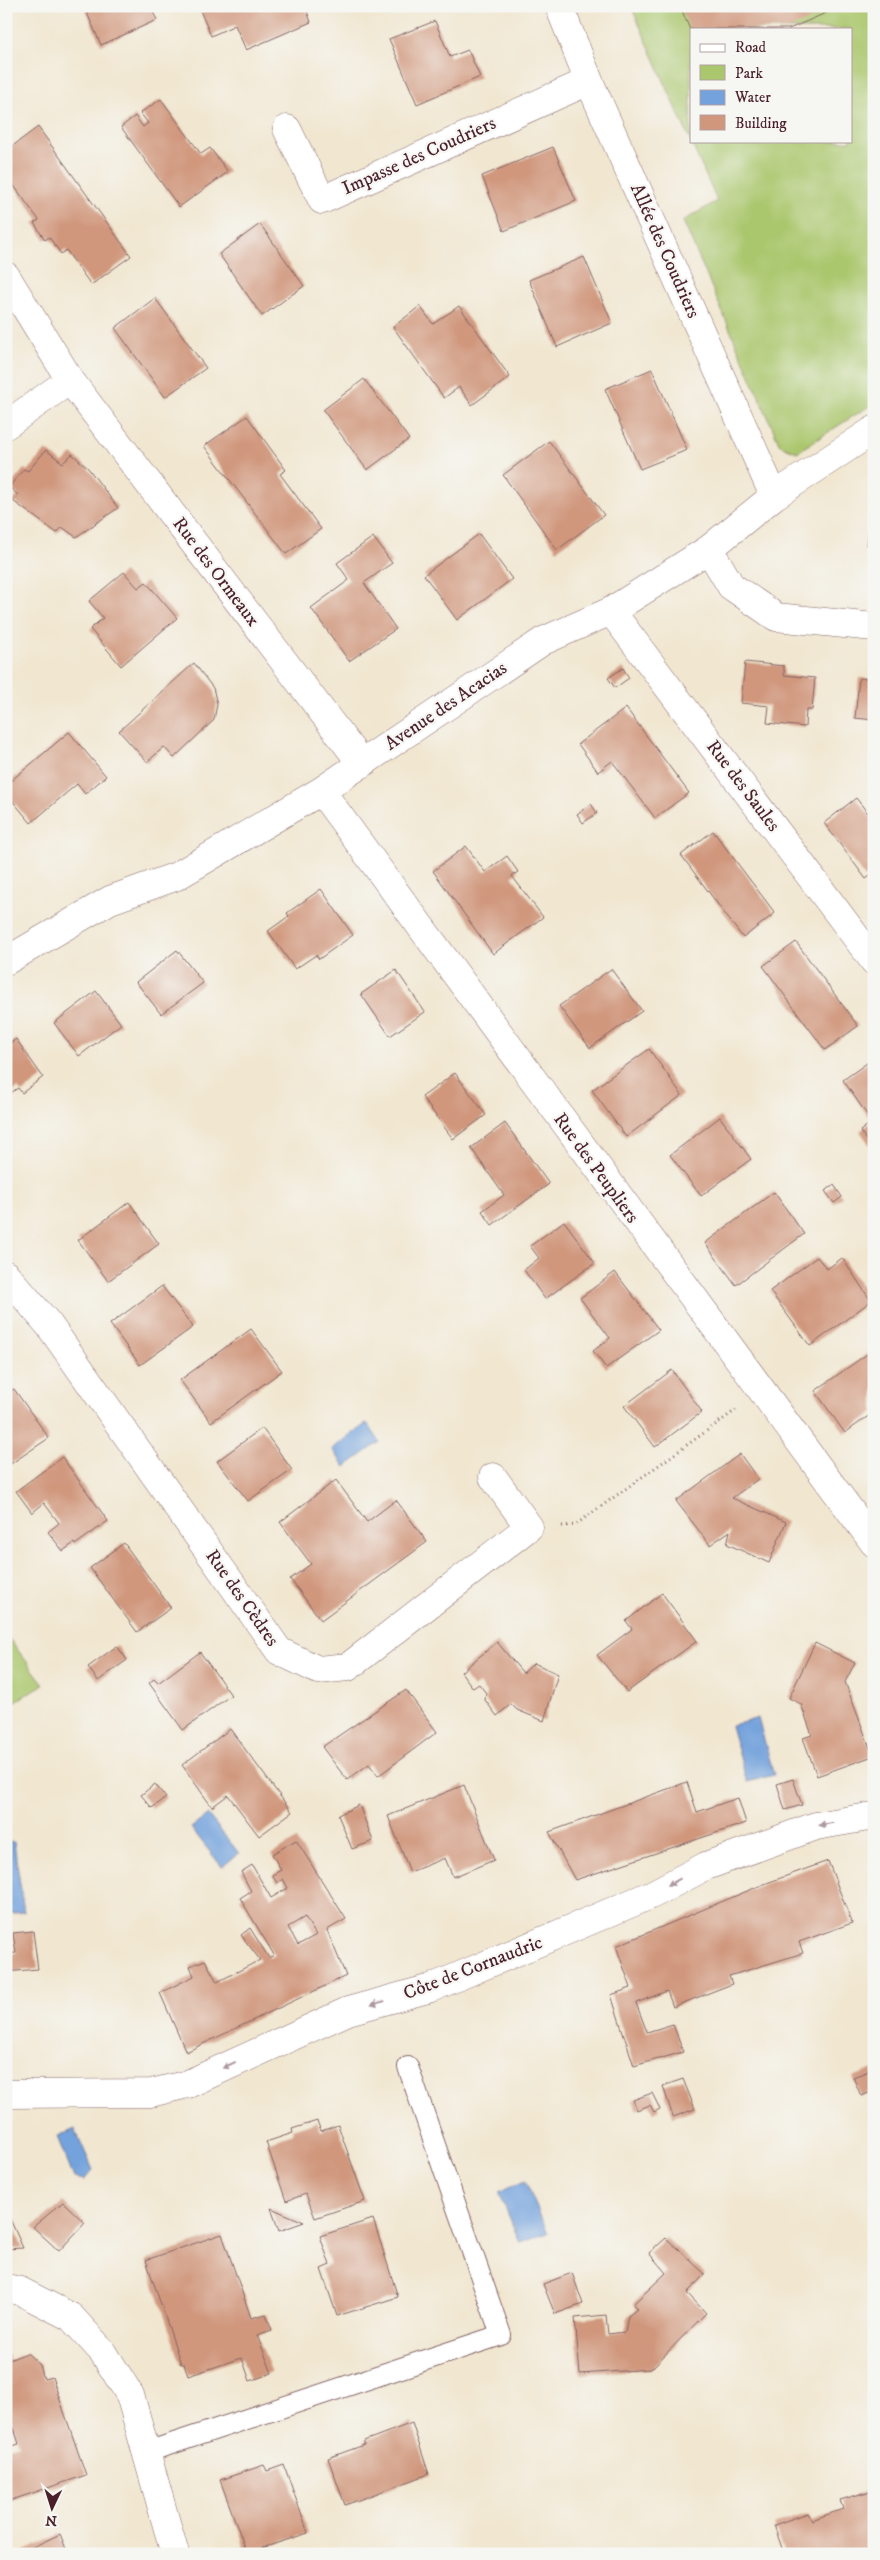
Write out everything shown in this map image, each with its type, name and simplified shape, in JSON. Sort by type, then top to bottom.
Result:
[{"type":"street","name":"Allée des Coudriers","points":[[558,6],[589,81],[774,496]]},
{"type":"street","name":"Impasse des Coudriers","points":[[287,129],[322,200],[589,81]]},
{"type":"street","name":"Rue des Ormeaux","points":[[6,276],[70,380],[362,764]]},
{"type":"street","points":[[6,425],[70,380]]},
{"type":"street","name":"Avenue des Acacias","points":[[6,961],[110,900],[177,876],[321,791],[543,641],[611,611],[709,550],[774,496],[874,430]]},
{"type":"street","points":[[709,550],[731,586],[776,617],[874,627]]},
{"type":"street","name":"Rue des Saules","points":[[611,611],[874,961]]},
{"type":"street","name":"Rue des Peupliers","points":[[321,791],[874,1544]]},
{"type":"street","name":"Rue des Cèdres","points":[[6,1275],[49,1325],[279,1651],[318,1670],[348,1667],[530,1527]]},
{"type":"street","points":[[493,1477],[530,1527]]},
{"type":"street","name":"Côte de Cornaudric","points":[[6,2094],[151,2093],[188,2084],[348,2011],[432,1988],[653,1894],[706,1866],[816,1826],[874,1816]]},
{"type":"street","points":[[6,2288],[20,2291],[71,2317],[103,2352],[130,2395],[175,2554]]},
{"type":"lane","points":[[147,2452],[501,2335],[408,2067]]},
{"type":"path","points":[[530,1527],[575,1526],[761,1392]]},
{"type":"green space","points":[[631,6],[874,6],[874,403],[797,452],[780,445],[683,221],[717,201],[691,142],[852,142],[852,28],[690,28],[690,140]]},
{"type":"green space","points":[[6,1635],[44,1684],[6,1707]]},
{"type":"water","points":[[367,1423],[380,1442],[345,1467],[332,1449]]},
{"type":"water","points":[[758,1718],[774,1775],[747,1782],[731,1726]]},
{"type":"water","points":[[208,1815],[239,1853],[222,1867],[191,1828]]},
{"type":"water","points":[[6,1842],[14,1842],[24,1912],[6,1914]]},
{"type":"water","points":[[75,2129],[93,2170],[84,2180],[74,2178],[57,2137]]},
{"type":"water","points":[[525,2181],[548,2233],[520,2243],[499,2192]]},
{"type":"building","points":[[84,6],[150,6],[157,20],[101,45]]},
{"type":"building","points":[[198,6],[305,6],[311,22],[246,50],[235,25],[211,36]]},
{"type":"building","points":[[680,6],[842,6],[791,28],[690,28],[690,30]]},
{"type":"building","points":[[435,21],[450,57],[468,50],[480,77],[417,104],[389,39]]},
{"type":"building","points":[[161,99],[201,154],[210,148],[228,172],[179,207],[121,127],[135,116],[143,127],[148,123],[140,113]]},
{"type":"building","points":[[38,127],[131,256],[91,285],[66,250],[61,254],[49,237],[45,240],[34,223],[39,220],[6,175],[6,151]]},
{"type":"building","points":[[553,147],[576,201],[504,231],[482,176]]},
{"type":"building","points":[[260,224],[304,286],[262,316],[219,254]]},
{"type":"building","points":[[584,257],[612,323],[557,347],[529,280]]},
{"type":"building","points":[[155,298],[206,368],[165,397],[115,328]]},
{"type":"building","points":[[420,306],[433,324],[459,306],[510,377],[472,405],[459,387],[444,398],[393,327]]},
{"type":"building","points":[[652,369],[687,450],[640,469],[605,389]]},
{"type":"building","points":[[364,379],[409,439],[367,470],[323,410]]},
{"type":"building","points":[[247,416],[286,470],[280,474],[321,529],[286,554],[204,446]]},
{"type":"building","points":[[549,441],[604,515],[557,550],[503,475]]},
{"type":"building","points":[[46,450],[63,463],[72,454],[88,468],[118,508],[76,537],[62,527],[57,533],[13,501],[18,495],[9,487],[24,469],[28,471]]},
{"type":"building","points":[[870,512],[874,512],[874,546],[867,545]]},
{"type":"building","points":[[479,534],[512,579],[457,620],[424,575]]},
{"type":"building","points":[[373,537],[392,563],[364,583],[396,629],[349,661],[311,608],[349,580],[337,563]]},
{"type":"building","points":[[124,572],[138,588],[146,582],[177,618],[121,666],[90,629],[103,618],[89,601]]},
{"type":"building","points":[[745,662],[784,666],[784,675],[815,678],[812,710],[806,710],[805,727],[767,723],[769,706],[741,703]]},
{"type":"building","points":[[194,663],[213,688],[217,704],[214,720],[174,758],[164,747],[147,762],[119,731]]},
{"type":"building","points":[[623,668],[629,678],[615,688],[608,678]]},
{"type":"building","points":[[859,678],[874,679],[874,720],[855,718]]},
{"type":"building","points":[[626,708],[689,793],[655,818],[612,761],[598,772],[578,744]]},
{"type":"building","points":[[69,732],[106,776],[85,794],[77,784],[31,823],[6,793],[6,785]]},
{"type":"building","points":[[856,798],[874,821],[874,873],[866,879],[824,823]]},
{"type":"building","points":[[591,804],[597,813],[583,823],[577,814]]},
{"type":"building","points":[[713,831],[775,913],[743,938],[681,855]]},
{"type":"building","points":[[466,846],[485,872],[507,856],[518,872],[512,876],[543,917],[493,954],[433,871]]},
{"type":"building","points":[[321,889],[353,935],[319,959],[316,955],[295,969],[268,931],[289,916],[287,913]]},
{"type":"building","points":[[796,942],[858,1026],[825,1050],[763,966]]},
{"type":"building","points":[[177,950],[203,983],[161,1014],[136,982]]},
{"type":"building","points":[[611,969],[642,1011],[590,1048],[559,1006]]},
{"type":"building","points":[[396,970],[425,1012],[390,1036],[361,994]]},
{"type":"building","points":[[96,991],[121,1024],[79,1056],[54,1023]]},
{"type":"building","points":[[16,1039],[43,1077],[22,1093],[18,1088],[6,1096],[6,1046]]},
{"type":"building","points":[[649,1049],[682,1095],[626,1137],[592,1090]]},
{"type":"building","points":[[874,1058],[874,1151],[860,1131],[872,1122],[843,1080]]},
{"type":"building","points":[[455,1073],[486,1115],[453,1139],[422,1097]]},
{"type":"building","points":[[720,1117],[751,1159],[701,1196],[670,1155]]},
{"type":"building","points":[[505,1123],[549,1184],[492,1225],[482,1211],[504,1195],[471,1148]]},
{"type":"building","points":[[834,1185],[842,1197],[834,1203],[825,1191]]},
{"type":"building","points":[[774,1192],[804,1234],[736,1285],[705,1243]]},
{"type":"building","points":[[129,1202],[159,1244],[108,1281],[78,1240]]},
{"type":"building","points":[[564,1221],[595,1263],[545,1299],[524,1270],[539,1258],[530,1246]]},
{"type":"building","points":[[817,1257],[827,1269],[842,1258],[871,1301],[810,1346],[770,1291]]},
{"type":"building","points":[[615,1272],[659,1330],[606,1368],[593,1351],[610,1338],[580,1298]]},
{"type":"building","points":[[162,1286],[193,1327],[140,1365],[110,1324]]},
{"type":"building","points":[[251,1329],[282,1371],[211,1422],[180,1380]]},
{"type":"building","points":[[867,1354],[874,1363],[874,1412],[845,1433],[815,1391]]},
{"type":"building","points":[[672,1370],[702,1412],[655,1447],[624,1406]]},
{"type":"building","points":[[14,1389],[49,1438],[6,1467],[6,1394]]},
{"type":"building","points":[[262,1428],[292,1470],[248,1501],[217,1461]]},
{"type":"building","points":[[740,1454],[758,1479],[732,1498],[786,1522],[769,1563],[727,1544],[730,1531],[710,1545],[676,1501]]},
{"type":"building","points":[[62,1457],[108,1521],[75,1545],[74,1543],[63,1551],[48,1532],[59,1523],[44,1503],[32,1513],[16,1491]]},
{"type":"building","points":[[336,1480],[367,1522],[396,1500],[427,1542],[321,1620],[290,1579],[311,1564],[280,1522]]},
{"type":"building","points":[[124,1543],[171,1608],[137,1632],[90,1568]]},
{"type":"building","points":[[662,1593],[697,1641],[627,1692],[597,1655],[632,1629],[626,1621]]},
{"type":"building","points":[[497,1642],[523,1673],[534,1663],[558,1674],[544,1721],[517,1710],[511,1704],[497,1716],[485,1700],[486,1693],[479,1684],[473,1688],[461,1672]]},
{"type":"building","points":[[815,1643],[855,1663],[845,1682],[873,1756],[817,1776],[803,1738],[812,1735],[801,1704],[789,1698]]},
{"type":"building","points":[[117,1646],[127,1660],[98,1681],[88,1667]]},
{"type":"building","points":[[200,1652],[231,1695],[183,1730],[149,1683],[154,1679],[158,1683]]},
{"type":"building","points":[[406,1690],[437,1732],[378,1776],[369,1764],[347,1780],[322,1747]]},
{"type":"building","points":[[230,1729],[292,1812],[259,1836],[228,1795],[212,1807],[182,1765]]},
{"type":"building","points":[[793,1779],[802,1805],[785,1810],[777,1784]]},
{"type":"building","points":[[687,1782],[697,1812],[738,1798],[746,1823],[575,1880],[549,1832]]},
{"type":"building","points":[[155,1784],[166,1798],[152,1808],[141,1795]]},
{"type":"building","points":[[464,1785],[494,1860],[453,1877],[445,1858],[410,1872],[388,1816]]},
{"type":"building","points":[[359,1805],[373,1841],[352,1849],[338,1815]]},
{"type":"building","points":[[296,1840],[346,1919],[327,1930],[346,1976],[186,2052],[160,1993],[194,1976],[190,1966],[205,1960],[217,1982],[260,1960],[241,1935],[250,1928],[269,1958],[274,1955],[240,1898],[251,1891],[241,1872],[252,1865],[271,1898],[288,1888],[283,1879],[277,1883],[272,1875],[281,1870],[272,1854]],"holes":[[[305,1917],[316,1935],[298,1945],[288,1927]]]},
{"type":"building","points":[[828,1861],[852,1923],[799,1942],[803,1953],[729,1976],[732,1984],[673,2007],[667,1991],[636,2003],[647,2032],[673,2024],[683,2052],[634,2066],[611,1995],[631,1988],[616,1946],[764,1884]]},
{"type":"building","points":[[33,1931],[38,1969],[6,1972],[6,1954],[16,1953],[13,1933]]},
{"type":"building","points":[[874,2069],[874,2091],[861,2096],[853,2077]]},
{"type":"building","points":[[683,2079],[695,2109],[673,2117],[663,2086]]},
{"type":"building","points":[[652,2093],[660,2109],[654,2112],[650,2105],[637,2110],[633,2100]]},
{"type":"building","points":[[317,2121],[321,2131],[338,2125],[365,2201],[315,2218],[306,2194],[286,2201],[266,2142],[293,2133],[292,2129]]},
{"type":"building","points":[[63,2202],[85,2223],[59,2251],[33,2227]]},
{"type":"building","points":[[271,2208],[304,2222],[279,2231]]},
{"type":"building","points":[[6,2210],[23,2248],[6,2249]]},
{"type":"building","points":[[373,2219],[398,2297],[337,2316],[321,2269],[330,2265],[320,2236]]},
{"type":"building","points":[[222,2234],[251,2318],[266,2314],[272,2330],[257,2335],[272,2373],[250,2381],[242,2358],[188,2376],[184,2364],[181,2364],[146,2260]]},
{"type":"building","points":[[666,2238],[705,2274],[687,2293],[706,2313],[651,2369],[580,2374],[575,2318],[606,2315],[608,2334],[625,2332],[628,2316],[637,2309],[633,2304],[666,2273],[649,2253]]},
{"type":"building","points":[[572,2273],[583,2304],[555,2314],[543,2284]]},
{"type":"building","points":[[6,2352],[9,2360],[27,2353],[40,2365],[44,2379],[52,2377],[86,2475],[6,2502],[6,2448],[19,2444],[14,2428],[6,2431]]},
{"type":"building","points":[[412,2423],[429,2474],[345,2505],[328,2458],[364,2445],[364,2441]]},
{"type":"building","points":[[264,2465],[267,2471],[284,2465],[308,2533],[247,2553],[220,2480]]},
{"type":"building","points":[[874,2490],[874,2554],[784,2554],[774,2525],[808,2513],[812,2520],[843,2509],[840,2500]]},
{"type":"building","points":[[60,2534],[68,2554],[18,2554]]}]
